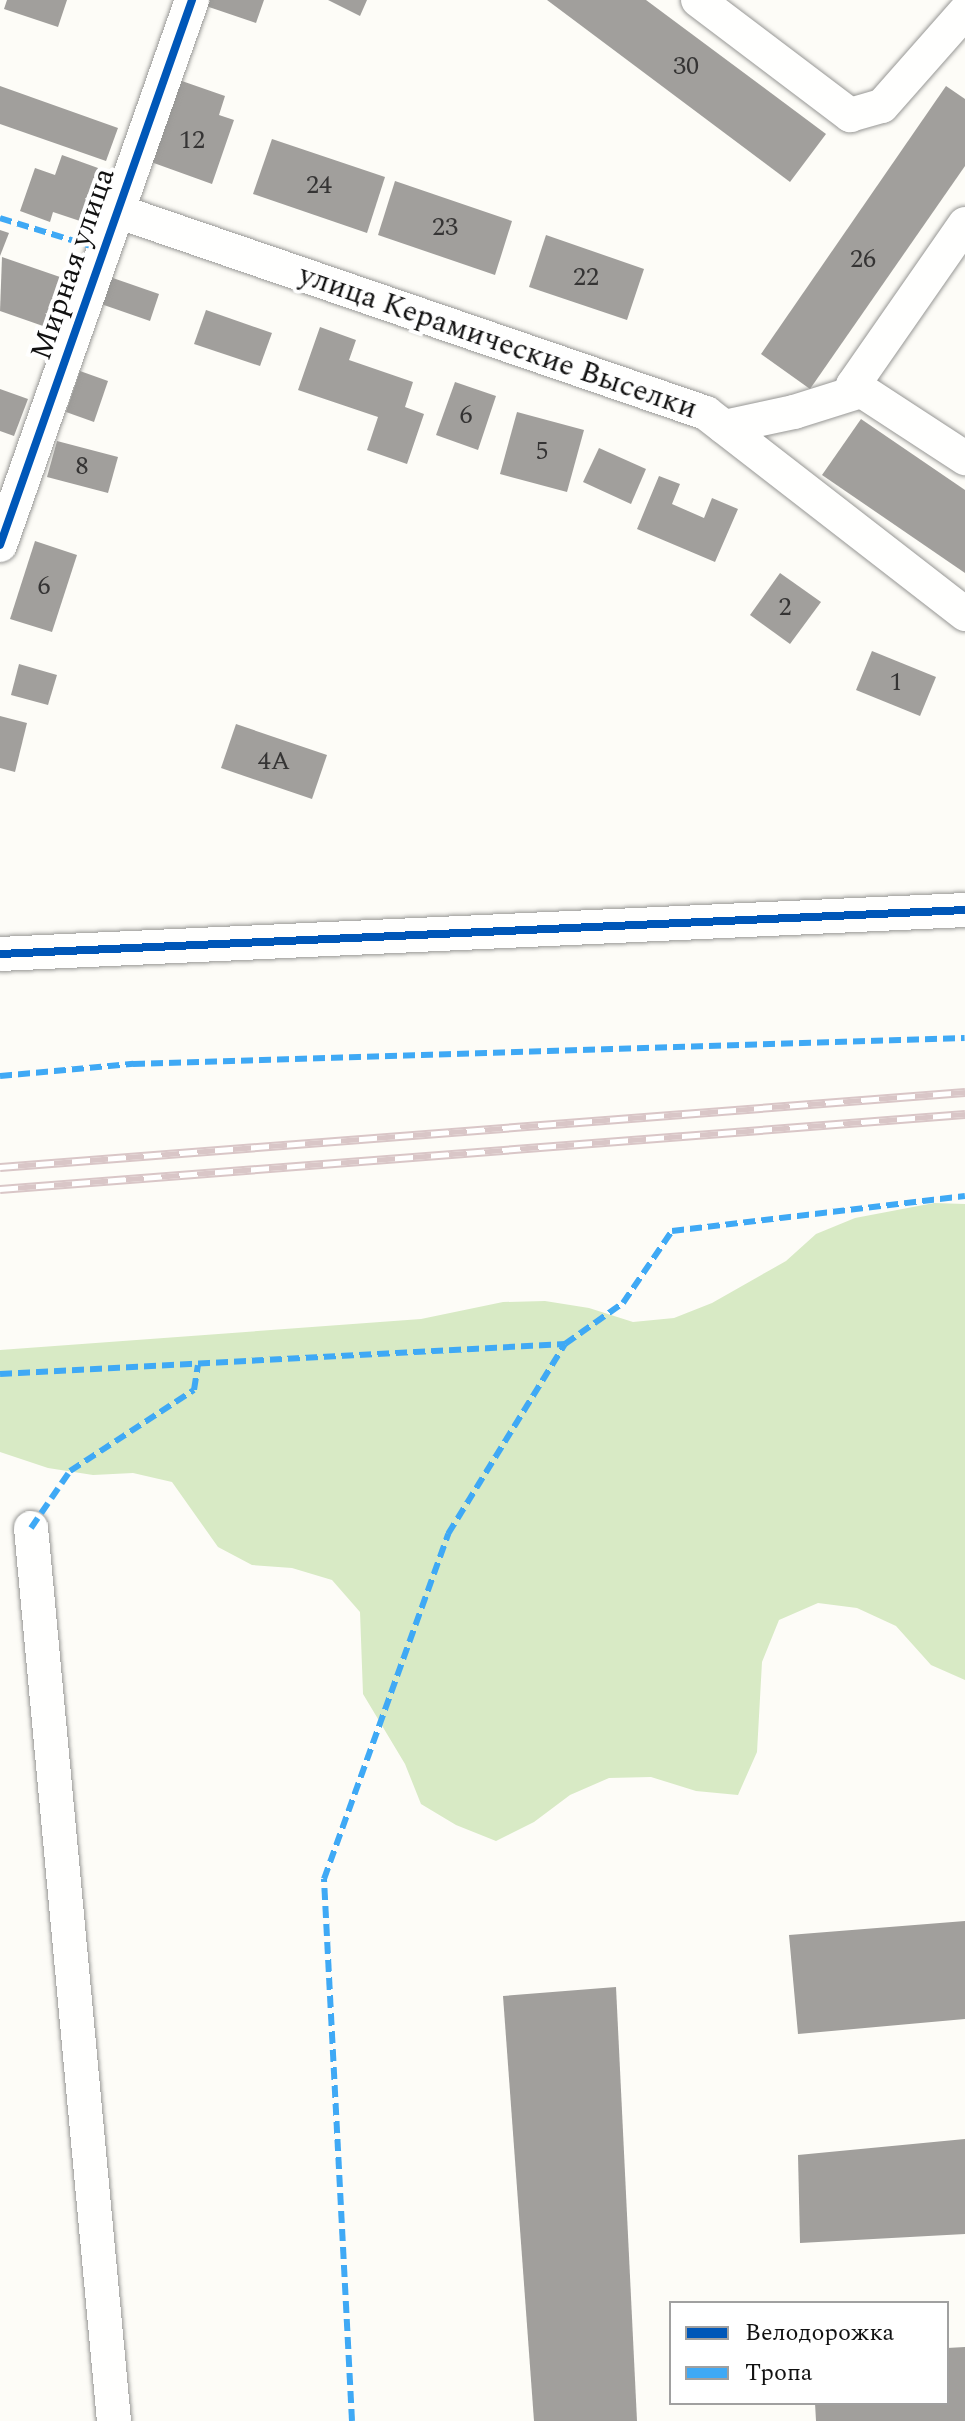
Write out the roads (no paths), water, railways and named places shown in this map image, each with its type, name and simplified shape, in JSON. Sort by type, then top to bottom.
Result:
[{"type":"street","name":"Мирная улица","points":[[0,545],[192,0]]},
{"type":"street","points":[[698,0],[850,115],[882,106],[965,12],[949,0]]},
{"type":"street","name":"улица Керамические Выселки","points":[[117,211],[706,413],[965,614]]},
{"type":"street","points":[[965,224],[853,385],[965,458]]},
{"type":"street","points":[[724,427],[794,412],[861,391]]},
{"type":"street","points":[[0,954],[965,910]]},
{"type":"street","points":[[31,1528],[114,2421]]},
{"type":"railway","points":[[0,1167],[965,1092]]},
{"type":"railway","points":[[0,1189],[965,1114]]}]
